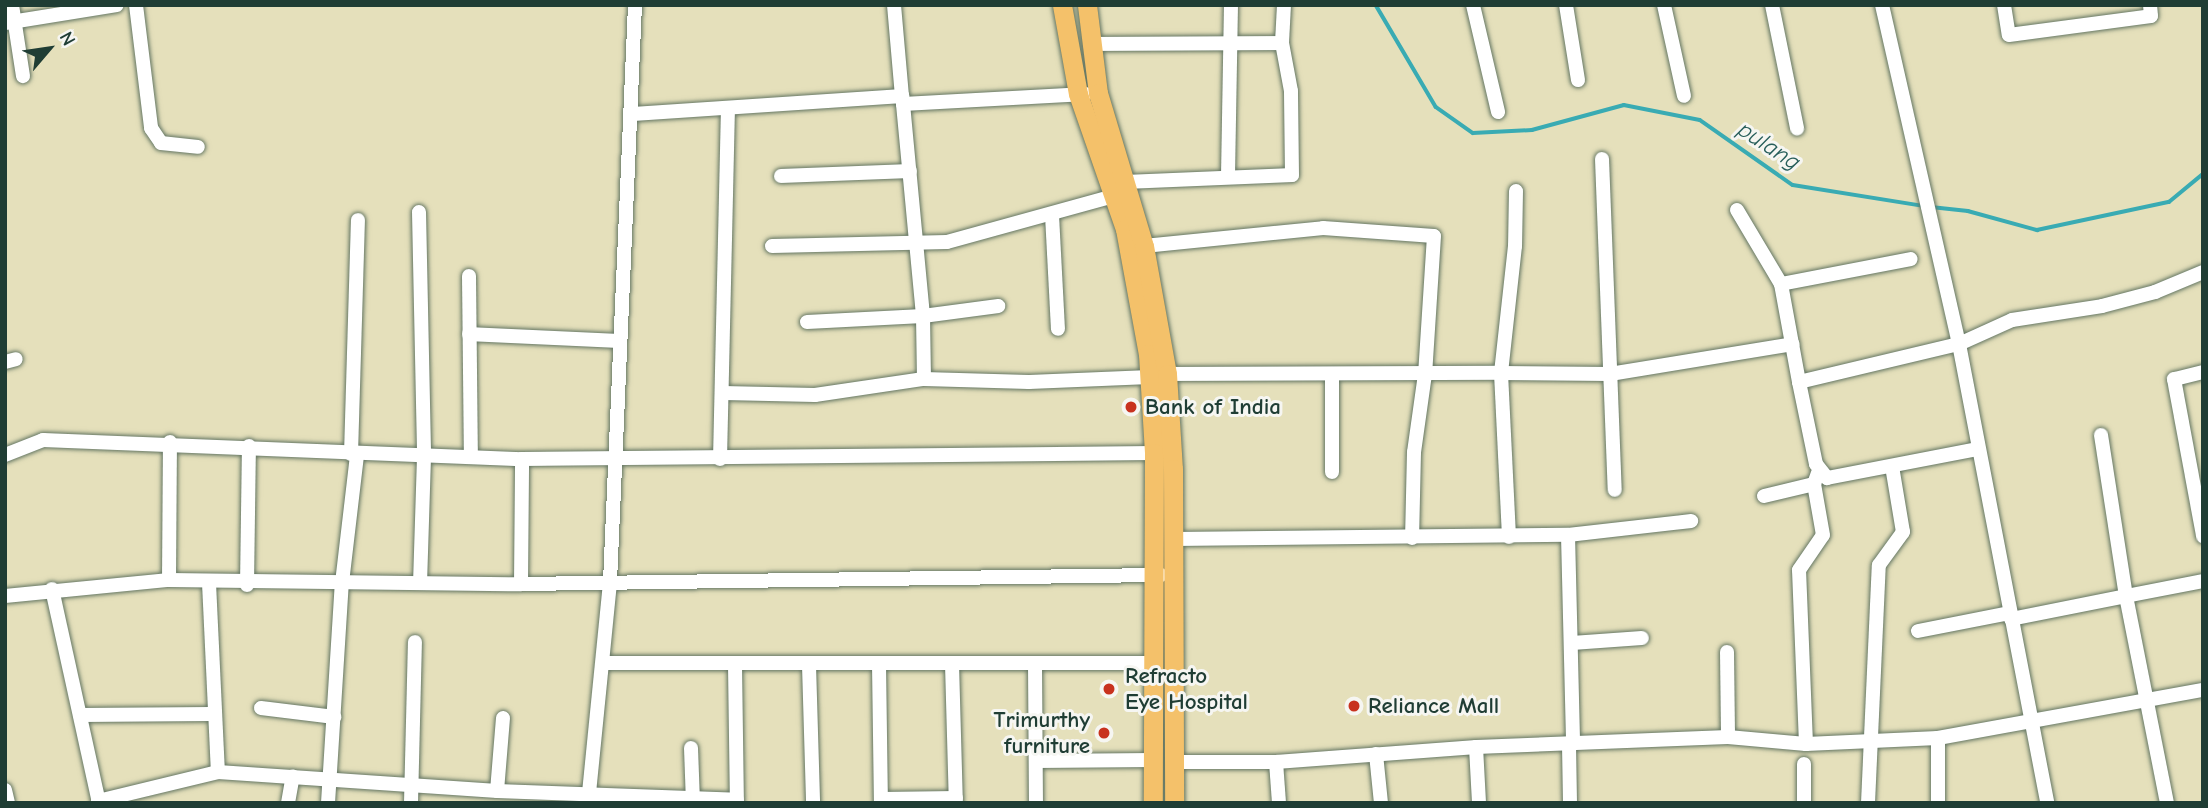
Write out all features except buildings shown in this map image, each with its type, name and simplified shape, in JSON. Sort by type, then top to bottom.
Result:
[{"type":"main road","points":[[1062,5],[1077,94],[1144,246],[1174,539],[1174,803]]},
{"type":"main road","points":[[1087,5],[1098,93],[1158,375],[1151,574],[1155,663],[1153,803]]},
{"type":"street","points":[[12,5],[9,22],[23,76]]},
{"type":"street","points":[[9,22],[117,5]]},
{"type":"street","points":[[136,5],[151,128],[161,143],[198,147]]},
{"type":"street","points":[[590,797],[610,582],[617,457],[618,341],[633,114],[635,5]]},
{"type":"street","points":[[894,5],[923,316],[923,379]]},
{"type":"street","points":[[1228,176],[1231,5]]},
{"type":"street","points":[[772,246],[947,242],[1052,215],[1120,189],[1228,176],[1292,175],[1291,91],[1282,43],[1284,5]]},
{"type":"street","points":[[1473,5],[1498,112]]},
{"type":"street","points":[[1566,5],[1578,80]]},
{"type":"street","points":[[1664,5],[1684,96]]},
{"type":"street","points":[[1772,5],[1797,128]]},
{"type":"street","points":[[1882,5],[1957,338],[2047,803]]},
{"type":"street","points":[[2004,5],[2010,35],[2151,16],[2150,5]]},
{"type":"street","points":[[1090,44],[1282,43]]},
{"type":"street","points":[[633,114],[1098,93]]},
{"type":"street","points":[[720,460],[728,111]]},
{"type":"street","points":[[1602,159],[1615,490]]},
{"type":"street","points":[[781,176],[910,171]]},
{"type":"street","points":[[1509,537],[1501,373],[1515,246],[1516,191]]},
{"type":"street","points":[[1737,209],[1781,284],[1816,478],[1823,535],[1799,570],[1806,744]]},
{"type":"street","points":[[419,212],[424,457],[420,583]]},
{"type":"street","points":[[1052,215],[1058,329]]},
{"type":"street","points":[[328,803],[327,779],[354,455],[358,220]]},
{"type":"street","points":[[1144,246],[1323,228],[1434,236],[1425,374],[1414,452],[1412,538]]},
{"type":"street","points":[[1781,284],[1911,259]]},
{"type":"street","points":[[1799,382],[2012,320],[2102,306],[2155,292],[2203,272]]},
{"type":"street","points":[[469,276],[471,456]]},
{"type":"street","points":[[807,322],[923,316],[999,306]]},
{"type":"street","points":[[470,334],[618,341]]},
{"type":"street","points":[[723,393],[815,395],[923,379],[1030,382],[1158,375],[1610,374],[1793,344]]},
{"type":"street","points":[[2203,372],[2174,379],[2203,536]]},
{"type":"street","points":[[1332,374],[1332,472]]},
{"type":"street","points":[[2101,435],[2126,596],[2167,803]]},
{"type":"street","points":[[5,455],[43,440],[170,442],[354,455],[522,459],[617,457],[720,460],[1154,453]]},
{"type":"street","points":[[169,580],[170,442]]},
{"type":"street","points":[[247,585],[249,446]]},
{"type":"street","points":[[1764,496],[1816,478],[1978,450]]},
{"type":"street","points":[[521,584],[522,459]]},
{"type":"street","points":[[1868,803],[1879,565],[1903,532],[1892,466]]},
{"type":"street","points":[[1174,539],[1568,535],[1691,521]]},
{"type":"street","points":[[1568,535],[1572,643],[1570,803]]},
{"type":"street","points":[[5,596],[52,589],[169,580],[247,585],[521,584],[1174,575]]},
{"type":"street","points":[[1918,631],[2203,581]]},
{"type":"street","points":[[209,583],[212,714],[218,772]]},
{"type":"street","points":[[52,589],[99,802],[218,772],[590,797],[737,802],[735,665]]},
{"type":"street","points":[[1572,643],[1642,638]]},
{"type":"street","points":[[411,803],[415,642]]},
{"type":"street","points":[[1727,652],[1728,737]]},
{"type":"street","points":[[604,663],[1155,663]]},
{"type":"street","points":[[879,664],[881,801],[956,800],[952,664]]},
{"type":"street","points":[[1035,664],[1036,803]]},
{"type":"street","points":[[809,665],[814,803]]},
{"type":"street","points":[[1174,762],[1276,762],[1476,747],[1728,737],[1806,744],[1870,738],[1938,738],[2203,691]]},
{"type":"street","points":[[261,708],[334,717]]},
{"type":"street","points":[[80,715],[212,714]]},
{"type":"street","points":[[496,791],[503,718]]},
{"type":"street","points":[[1938,738],[1938,803]]},
{"type":"street","points":[[1476,747],[1479,803]]},
{"type":"street","points":[[691,748],[693,800]]},
{"type":"street","points":[[1376,754],[1381,803]]},
{"type":"street","points":[[1036,761],[1154,760]]},
{"type":"street","points":[[1276,762],[1279,803]]},
{"type":"street","points":[[1804,764],[1804,803]]},
{"type":"street","points":[[288,803],[293,776]]},
{"type":"street","points":[[5,790],[8,803]]},
{"type":"waterway","name":"pulang","points":[[1376,5],[1436,107],[1473,133],[1532,130],[1624,105],[1700,120],[1793,185],[1924,206]]},
{"type":"waterway","name":"pulang","points":[[1931,207],[1968,211],[2037,230],[2169,202],[2203,174]]},
{"type":"place","name":"Bank of India","points":[[1131,407]]},
{"type":"place","name":"Refracto Eye Hospital","points":[[1109,689]]},
{"type":"place","name":"Reliance Mall","points":[[1354,706]]},
{"type":"place","name":"Trimurthy furniture","points":[[1104,733]]}]
